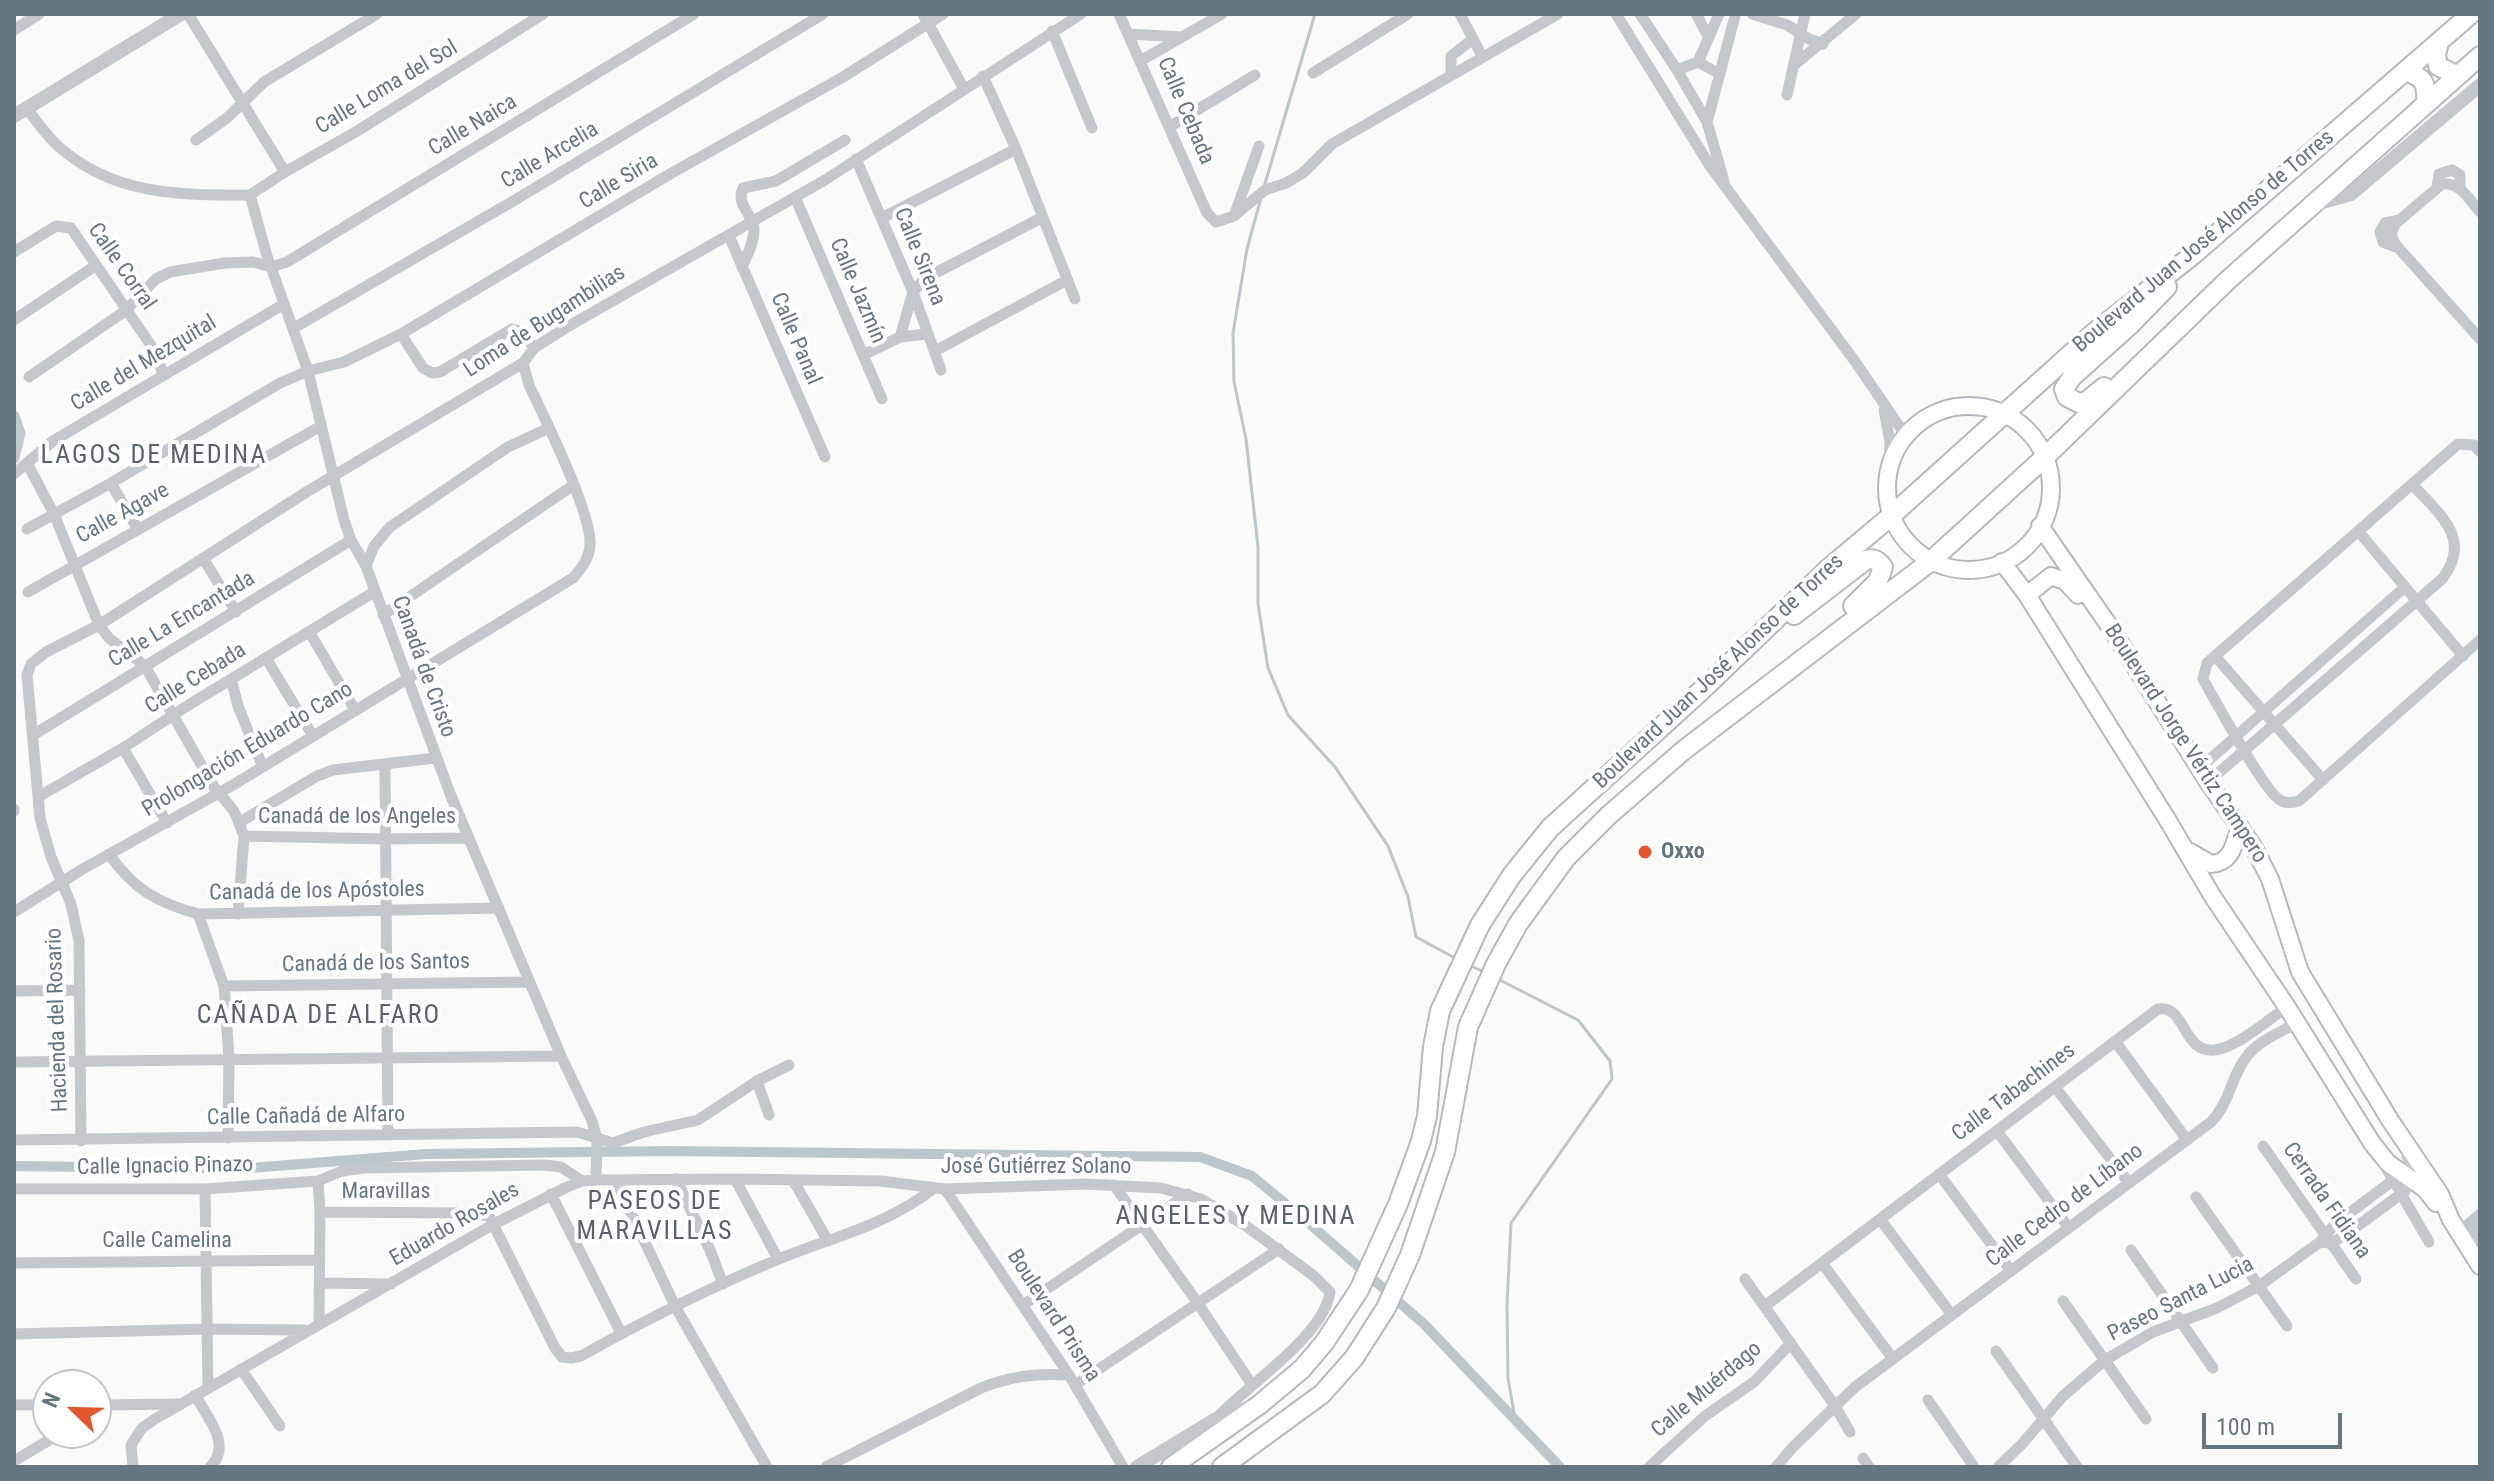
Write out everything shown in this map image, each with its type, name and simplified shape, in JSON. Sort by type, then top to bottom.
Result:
[{"type":"main road","name":"Boulevard Juan José Alonso de Torres","points":[[1171,1467],[1259,1405],[1302,1369],[1331,1334],[1359,1290],[1398,1204],[1421,1141],[1427,1116],[1436,1028],[1450,988],[1469,946],[1496,899],[1550,828],[1828,569],[2095,332],[2194,254],[2471,14]]},
{"type":"main road","points":[[2439,42],[2436,55],[2438,66],[2456,75]]},
{"type":"main road","name":"Boulevard Juan José Alonso de Torres","points":[[1222,1467],[1322,1394],[1340,1375],[1386,1308],[1423,1220],[1445,1152],[1453,1120],[1463,1046],[1479,1001],[1518,924],[1566,858],[1639,789],[1718,722],[1931,561],[2312,205],[2480,56]]},
{"type":"main road","points":[[2405,71],[2423,79],[2426,103]]},
{"type":"main road","points":[[2176,331],[2087,401],[2079,403],[2067,397],[2066,384],[2072,377],[2154,301],[2194,254]]},
{"type":"main road","points":[[1988,409],[2005,415],[2031,431],[2045,457],[2051,490],[2048,509],[2040,526],[2022,549],[2002,562],[1970,569],[1947,567],[1931,561],[1908,543],[1891,516],[1885,489],[1889,461],[1906,436],[1919,424],[1952,410],[1988,409]]},
{"type":"main road","name":"Boulevard Jorge Vértiz Campero","points":[[2040,526],[2110,627],[2240,827],[2270,879],[2296,963],[2390,1120],[2440,1194],[2459,1233]]},
{"type":"main road","points":[[1728,664],[1760,645],[1863,562],[1873,559],[1881,563],[1882,576],[1871,589],[1812,639],[1754,697]]},
{"type":"main road","points":[[2002,562],[2027,595],[2180,843],[2402,1187]]},
{"type":"main road","points":[[2027,595],[2044,579],[2058,577],[2110,627]]},
{"type":"main road","points":[[2180,843],[2204,862],[2217,864],[2229,856],[2240,827]]},
{"type":"main road","points":[[2272,985],[2286,994],[2295,990],[2298,984],[2293,972],[2296,963]]},
{"type":"main road","points":[[2287,1007],[2303,1006],[2314,1010],[2333,1039],[2346,1047]]},
{"type":"main road","name":"Boulevard Jorge Vértiz Campero","points":[[2402,1187],[2425,1189],[2480,1266]]},
{"type":"street","points":[[14,30],[39,14]]},
{"type":"street","points":[[181,14],[20,112],[80,164],[125,184],[183,195],[250,195]]},
{"type":"street","points":[[188,14],[285,172]]},
{"type":"street","points":[[196,140],[227,118],[264,82],[377,14]]},
{"type":"street","name":"Calle Loma del Sol","points":[[250,195],[543,14]]},
{"type":"street","name":"Calle Naica","points":[[271,267],[287,262],[694,14]]},
{"type":"street","name":"Calle Arcelia","points":[[294,328],[528,193],[823,14]]},
{"type":"street","name":"Calle Siria","points":[[27,529],[246,402],[308,371],[344,362],[401,334],[670,174],[843,77],[926,18],[943,14]]},
{"type":"street","name":"Loma de Bugambilias","points":[[31,664],[46,652],[99,625],[334,476],[523,363],[534,348],[662,271],[795,197],[1081,14]]},
{"type":"street","name":"Calle Cebada","points":[[1119,14],[1142,60],[1207,213],[1216,222],[1234,216]]},
{"type":"street","points":[[1142,60],[1222,14]]},
{"type":"street","points":[[1313,73],[1408,14]]},
{"type":"street","points":[[1460,14],[1482,56]]},
{"type":"street","points":[[1234,216],[1265,190],[1303,173],[1332,144],[1558,14]]},
{"type":"street","points":[[1616,14],[1710,166],[1854,360],[1906,436]]},
{"type":"street","points":[[1640,14],[1707,122],[1725,186]]},
{"type":"street","points":[[1696,14],[1709,38]]},
{"type":"street","points":[[1677,70],[1698,62],[1720,14],[1729,18],[1737,15]]},
{"type":"street","points":[[1752,14],[1787,25],[1823,44]]},
{"type":"street","points":[[1775,14],[1793,18],[1805,14],[1787,95]]},
{"type":"street","points":[[1793,66],[1856,14]]},
{"type":"street","points":[[1707,122],[1737,15]]},
{"type":"street","points":[[926,18],[964,89]]},
{"type":"street","points":[[1052,31],[1092,128]]},
{"type":"street","points":[[1130,34],[1181,37]]},
{"type":"street","points":[[1451,74],[1451,56],[1473,39]]},
{"type":"street","points":[[1698,62],[1720,74]]},
{"type":"street","points":[[1169,127],[1255,75]]},
{"type":"street","points":[[983,76],[1016,149],[1075,299]]},
{"type":"street","points":[[2312,205],[2351,194],[2480,85]]},
{"type":"street","points":[[742,267],[753,241],[753,223],[741,202],[743,188],[776,181],[845,140]]},
{"type":"street","points":[[1234,216],[1259,146]]},
{"type":"street","points":[[882,218],[1016,149]]},
{"type":"street","name":"Calle Sirena","points":[[856,159],[913,292],[941,370]]},
{"type":"street","points":[[2480,212],[2460,189],[2449,183],[2437,187],[2400,220],[2391,234],[2398,247],[2480,339]]},
{"type":"street","name":"Canadá de Cristo","points":[[250,195],[271,267],[308,371],[337,497],[351,540],[366,566],[435,758],[561,1056],[592,1121],[597,1143]]},
{"type":"street","name":"Calle Jazmín","points":[[795,197],[882,399]]},
{"type":"street","points":[[900,337],[918,284],[933,273],[1043,217]]},
{"type":"street","name":"Calle Corral","points":[[14,252],[56,226],[66,225],[156,353],[163,374]]},
{"type":"street","name":"Calle Panal","points":[[729,236],[825,457]]},
{"type":"street","points":[[29,377],[125,311],[156,279],[170,272],[253,262],[271,267]]},
{"type":"street","points":[[14,320],[95,266]]},
{"type":"street","points":[[935,351],[1067,280]]},
{"type":"street","name":"Calle del Mezquital","points":[[14,474],[53,441],[284,304]]},
{"type":"street","points":[[401,334],[423,368],[436,373],[512,329],[521,331],[534,348]]},
{"type":"street","points":[[863,355],[900,337],[928,334]]},
{"type":"street","points":[[383,615],[572,486],[529,385],[523,363]]},
{"type":"street","points":[[1879,399],[1888,427],[1889,461]]},
{"type":"street","points":[[14,416],[20,433],[14,458]]},
{"type":"street","name":"Calle Agave","points":[[28,592],[321,426]]},
{"type":"street","points":[[366,566],[374,546],[390,527],[508,447],[549,428]]},
{"type":"street","points":[[2480,452],[2474,445],[2458,444],[2207,663],[2203,679],[2278,799],[2290,803],[2299,801],[2480,640]]},
{"type":"street","points":[[27,463],[54,514],[99,625],[109,638],[145,666],[218,793],[229,803],[240,822],[244,836],[238,914]]},
{"type":"street","points":[[111,483],[138,530]]},
{"type":"street","points":[[2204,775],[2245,750],[2442,579],[2452,566],[2456,550],[2451,531],[2413,485]]},
{"type":"street","name":"Prolongación Eduardo Cano","points":[[14,912],[218,793],[573,578],[587,559],[590,547],[587,522],[572,486]]},
{"type":"street","points":[[2359,532],[2463,656]]},
{"type":"street","name":"Calle La Encantada","points":[[33,735],[351,540]]},
{"type":"street","points":[[203,558],[236,612]]},
{"type":"street","points":[[2204,775],[2236,736],[2405,587]]},
{"type":"street","name":"Calle Cebada","points":[[38,797],[123,748],[374,592]]},
{"type":"street","points":[[310,633],[355,710]]},
{"type":"street","points":[[2215,656],[2323,780]]},
{"type":"street","points":[[266,658],[313,736]]},
{"type":"street","name":"Hacienda del Rosario","points":[[31,664],[27,675],[44,835],[76,923],[82,1062],[81,1141]]},
{"type":"street","points":[[231,679],[238,706],[262,765]]},
{"type":"street","points":[[123,748],[167,823]]},
{"type":"street","points":[[240,822],[317,776],[348,766],[435,758]]},
{"type":"street","points":[[385,765],[388,1135]]},
{"type":"street","name":"Canadá de los Angeles","points":[[244,836],[469,838]]},
{"type":"street","name":"Canadá de los Apóstoles","points":[[109,854],[132,883],[165,903],[198,914],[499,908]]},
{"type":"street","points":[[198,914],[224,986],[229,1058],[228,1138]]},
{"type":"street","name":"Canadá de los Santos","points":[[224,986],[530,982]]},
{"type":"street","points":[[14,991],[80,990]]},
{"type":"street","name":"Calle Tabachines","points":[[1765,1306],[2158,1009],[2165,1008],[2174,1013],[2186,1035],[2206,1050],[2219,1050],[2287,1007]]},
{"type":"street","points":[[2242,1037],[2250,1052],[2296,1023]]},
{"type":"street","points":[[2115,1041],[2187,1140]]},
{"type":"street","name":"Calle Cedro de Líbano","points":[[1835,1406],[1855,1387],[2187,1140],[2222,1110],[2241,1065],[2250,1052]]},
{"type":"street","points":[[14,1062],[561,1056]]},
{"type":"street","name":"Calle Cañadá de Alfaro","points":[[14,1140],[577,1132],[597,1143],[619,1142],[650,1130],[698,1120],[757,1081],[789,1065]]},
{"type":"street","points":[[757,1081],[769,1115]]},
{"type":"street","points":[[2055,1087],[2129,1183]]},
{"type":"street","points":[[2325,1240],[2367,1221],[2402,1187],[2413,1168],[2395,1137],[2390,1120]]},
{"type":"street","points":[[1997,1131],[2069,1228]]},
{"type":"street","points":[[596,1180],[597,1143]]},
{"type":"street","name":"Cerrada Fidiana","points":[[2263,1146],[2325,1240],[2356,1279]]},
{"type":"street","name":"Calle Ignacio Pinazo","points":[[14,1189],[205,1189],[318,1181],[342,1171],[363,1168],[523,1165],[561,1167],[582,1181]]},
{"type":"street","points":[[1939,1174],[2011,1271]]},
{"type":"street","points":[[676,1179],[723,1284]]},
{"type":"street","points":[[735,1179],[778,1259]]},
{"type":"street","points":[[793,1180],[828,1241]]},
{"type":"street","points":[[133,1467],[131,1445],[142,1428],[313,1327],[320,1283],[318,1181]]},
{"type":"street","name":"Eduardo Rosales","points":[[14,1334],[313,1327],[551,1194],[582,1181],[616,1181]]},
{"type":"street","points":[[616,1181],[675,1306],[767,1467]]},
{"type":"street","name":"José Gutiérrez Solano","points":[[616,1181],[880,1181],[939,1188],[1114,1185],[1188,1194],[1213,1206],[1279,1249],[1330,1292],[1323,1310],[1301,1339],[1252,1385]]},
{"type":"street","points":[[1114,1185],[1252,1385],[1216,1419]]},
{"type":"street","points":[[2325,1240],[2358,1206],[2402,1187]]},
{"type":"street","points":[[2402,1187],[2429,1242]]},
{"type":"street","points":[[494,1224],[555,1348],[566,1358],[581,1356],[675,1306],[778,1259],[889,1218],[939,1188]]},
{"type":"street","name":"Boulevard Prisma","points":[[939,1188],[1023,1305],[1123,1467]]},
{"type":"street","points":[[205,1189],[208,1388]]},
{"type":"street","points":[[551,1194],[621,1333]]},
{"type":"street","points":[[1023,1305],[1188,1194]]},
{"type":"street","points":[[2196,1197],[2287,1326]]},
{"type":"street","points":[[2358,1206],[2367,1221]]},
{"type":"street","name":"Maravillas","points":[[320,1212],[482,1213],[489,1216],[494,1224]]},
{"type":"street","points":[[2459,1233],[2480,1216]]},
{"type":"street","points":[[1880,1219],[1952,1315]]},
{"type":"street","points":[[2459,1233],[2480,1232]]},
{"type":"street","name":"Paseo Santa Lucia","points":[[1998,1467],[2063,1396],[2105,1360],[2126,1346],[2180,1320],[2217,1308],[2259,1286],[2325,1240]]},
{"type":"street","points":[[826,1467],[981,1388],[1005,1379],[1024,1374],[1072,1380],[1279,1249]]},
{"type":"street","points":[[2131,1250],[2213,1368]]},
{"type":"street","name":"Calle Camelina","points":[[14,1263],[320,1260]]},
{"type":"street","points":[[1822,1263],[1893,1359]]},
{"type":"street","points":[[1745,1279],[1850,1432]]},
{"type":"street","points":[[320,1283],[392,1284]]},
{"type":"street","points":[[2063,1301],[2146,1419]]},
{"type":"street","name":"Calle Muérdago","points":[[1649,1467],[1705,1416],[1754,1382],[1791,1343]]},
{"type":"street","points":[[1996,1351],[2077,1467]]},
{"type":"street","points":[[241,1369],[280,1426]]},
{"type":"street","points":[[195,1395],[221,1445],[218,1458],[210,1467]]},
{"type":"street","points":[[1928,1400],[1974,1467]]},
{"type":"street","points":[[112,1404],[180,1404]]},
{"type":"street","points":[[1137,1467],[1216,1419],[1242,1408],[1259,1405]]},
{"type":"street","points":[[1776,1467],[1835,1406]]},
{"type":"street","points":[[1238,1467],[1271,1433]]},
{"type":"street","points":[[14,1461],[34,1449]]},
{"type":"waterway","points":[[1264,187],[1315,14]]},
{"type":"waterway","points":[[1261,198],[1247,249],[1233,333],[1234,382],[1246,439],[1258,547],[1258,604],[1268,668],[1288,715],[1335,767],[1388,846],[1408,897],[1416,937],[1455,958]]},
{"type":"waterway","points":[[1469,965],[1484,972]]},
{"type":"waterway","points":[[1498,979],[1578,1020],[1610,1061],[1612,1079],[1511,1223],[1507,1305],[1508,1378],[1515,1419]]},
{"type":"waterway","points":[[14,1166],[238,1169],[426,1154],[669,1151],[1200,1157],[1252,1176],[1303,1218],[1424,1324],[1560,1467]]},
{"type":"place","name":"Oxxo","points":[[1645,852]]},
{"type":"district","name":"LAGOS DE MEDINA","points":[[154,456]]},
{"type":"district","name":"CAÑADA DE ALFARO","points":[[319,1016]]},
{"type":"district","name":"PASEOS DE MARAVILLAS","points":[[655,1217]]},
{"type":"district","name":"ANGELES Y MEDINA","points":[[1236,1217]]}]
